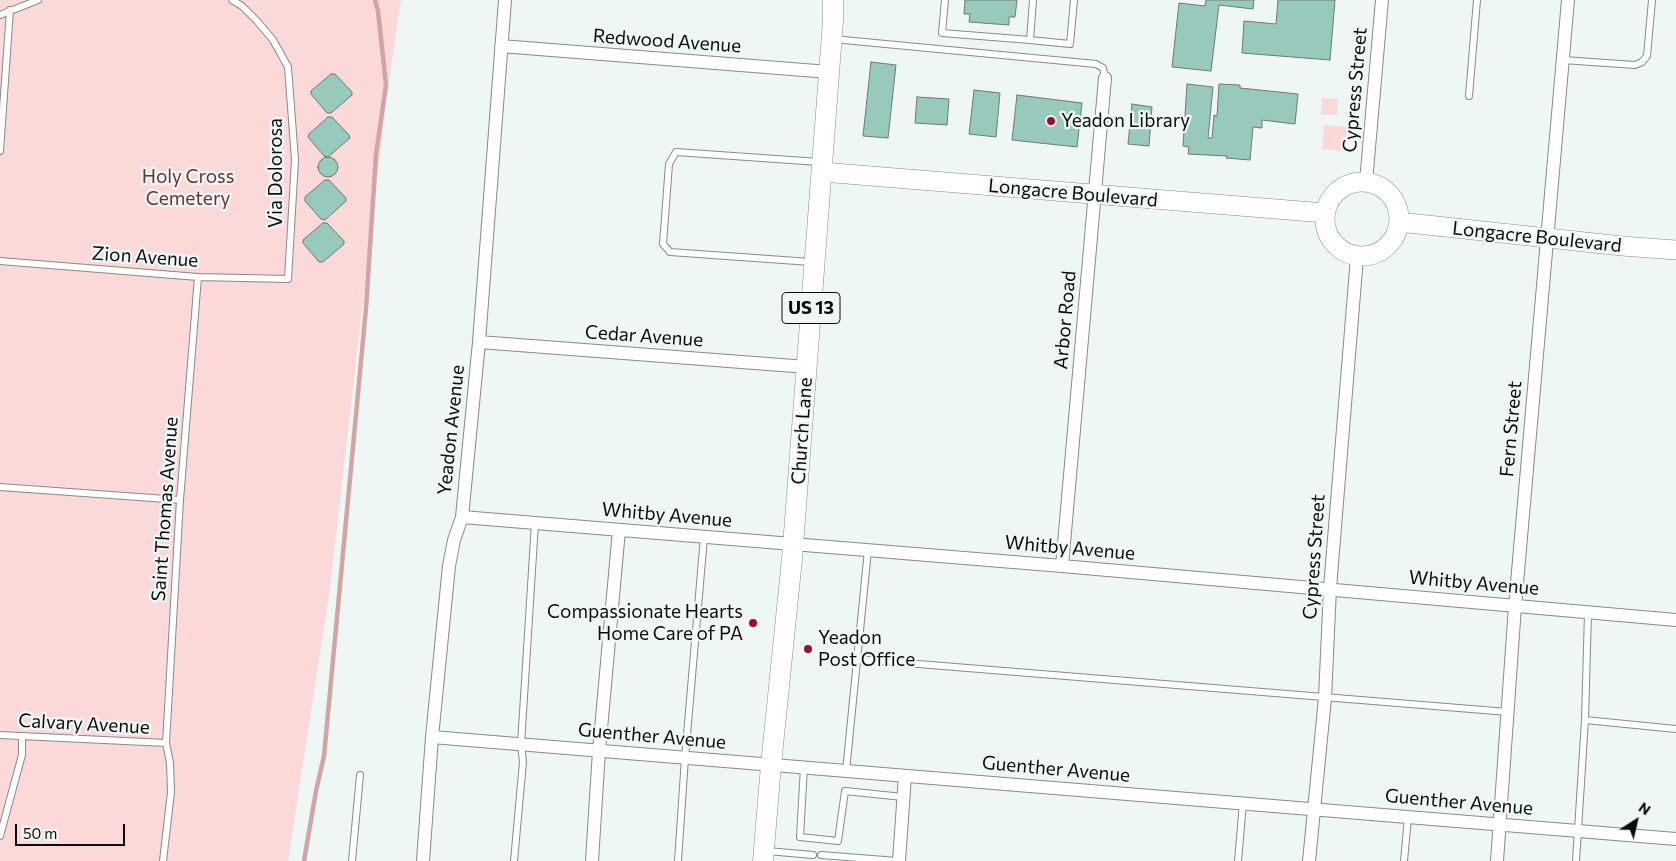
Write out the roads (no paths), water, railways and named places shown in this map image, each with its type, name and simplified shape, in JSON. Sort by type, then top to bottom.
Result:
[{"type":"main road","name":"Church Lane","points":[[763,856],[794,544],[832,39],[833,0]]},
{"type":"street","name":"Yeadon Avenue","points":[[424,861],[432,737],[449,566],[454,540],[462,517],[479,342],[505,0]]},
{"type":"street","name":"Cypress Street","points":[[1366,182],[1382,0]]},
{"type":"street","name":"Fern Street","points":[[1497,861],[1515,606],[1568,0]]},
{"type":"street","name":"Redwood Avenue","points":[[501,46],[829,72]]},
{"type":"street","name":"Arbor Road","points":[[1062,566],[1105,78]]},
{"type":"street","name":"Longacre Boulevard","points":[[822,167],[1096,194],[1325,213]]},
{"type":"street","points":[[1354,182],[1366,182],[1381,187],[1392,198],[1397,207],[1399,222],[1395,238],[1384,250],[1368,256],[1358,256],[1343,252],[1332,242],[1325,228],[1325,213],[1332,197],[1341,188],[1354,182]]},
{"type":"street","name":"Longacre Boulevard","points":[[1399,222],[1676,250]]},
{"type":"street","name":"Cypress Street","points":[[1309,861],[1324,698],[1330,588],[1358,256]]},
{"type":"street","name":"Cedar Avenue","points":[[479,342],[807,367]]},
{"type":"street","name":"Whitby Avenue","points":[[462,517],[1330,588],[1676,620]]},
{"type":"street","points":[[592,861],[599,751],[619,530]]},
{"type":"street","name":"Guenther Avenue","points":[[432,737],[1676,839]]},
{"type":"street","points":[[898,861],[905,776]]},
{"type":"lane","points":[[0,15],[38,0]]},
{"type":"lane","name":"Via Dolorosa","points":[[232,0],[242,6],[273,40],[288,67],[295,160],[288,278]]},
{"type":"lane","points":[[945,0],[942,33],[1070,44],[1074,0]]},
{"type":"lane","points":[[1030,40],[1033,0]]},
{"type":"lane","points":[[1469,96],[1477,0]]},
{"type":"lane","points":[[1563,60],[1627,65],[1636,65],[1642,62],[1647,56],[1652,0]]},
{"type":"lane","points":[[0,152],[10,10]]},
{"type":"lane","points":[[832,39],[1096,64],[1104,68],[1105,78]]},
{"type":"lane","points":[[815,262],[670,252],[663,244],[669,164],[676,152],[822,167]]},
{"type":"lane","name":"Zion Avenue","points":[[0,260],[198,277],[288,278]]},
{"type":"lane","name":"Saint Thomas Avenue","points":[[163,861],[171,792],[170,762],[166,743],[180,500],[198,277]]},
{"type":"lane","points":[[0,487],[180,500]]},
{"type":"lane","points":[[514,861],[523,762],[521,744],[535,523]]},
{"type":"lane","points":[[678,861],[704,536]]},
{"type":"lane","points":[[846,771],[868,550]]},
{"type":"lane","points":[[1576,861],[1585,720],[1588,612]]},
{"type":"lane","points":[[857,659],[1508,712]]},
{"type":"lane","points":[[1585,720],[1676,729]]},
{"type":"lane","name":"Calvary Avenue","points":[[0,735],[166,743]]},
{"type":"lane","points":[[0,836],[22,755],[22,737]]},
{"type":"lane","points":[[804,768],[800,837],[838,841],[845,791],[904,797]]},
{"type":"lane","points":[[352,861],[360,775]]},
{"type":"lane","points":[[1238,861],[1242,804]]},
{"type":"lane","points":[[1404,861],[1408,817]]},
{"type":"lane","points":[[763,856],[813,855]]},
{"type":"lane","points":[[821,855],[898,861]]},
{"type":"waterway","points":[[304,861],[324,756],[366,308],[376,155],[386,85],[378,11],[375,0]]},
{"type":"place","name":"Yeadon Library","points":[[1051,121]]},
{"type":"place","name":"Compassionate Hearts Home Care of PA","points":[[753,623]]},
{"type":"place","name":"Yeadon Post Office","points":[[808,649]]},
{"type":"park label","name":"Holy Cross Cemetery","points":[[188,188]]}]
